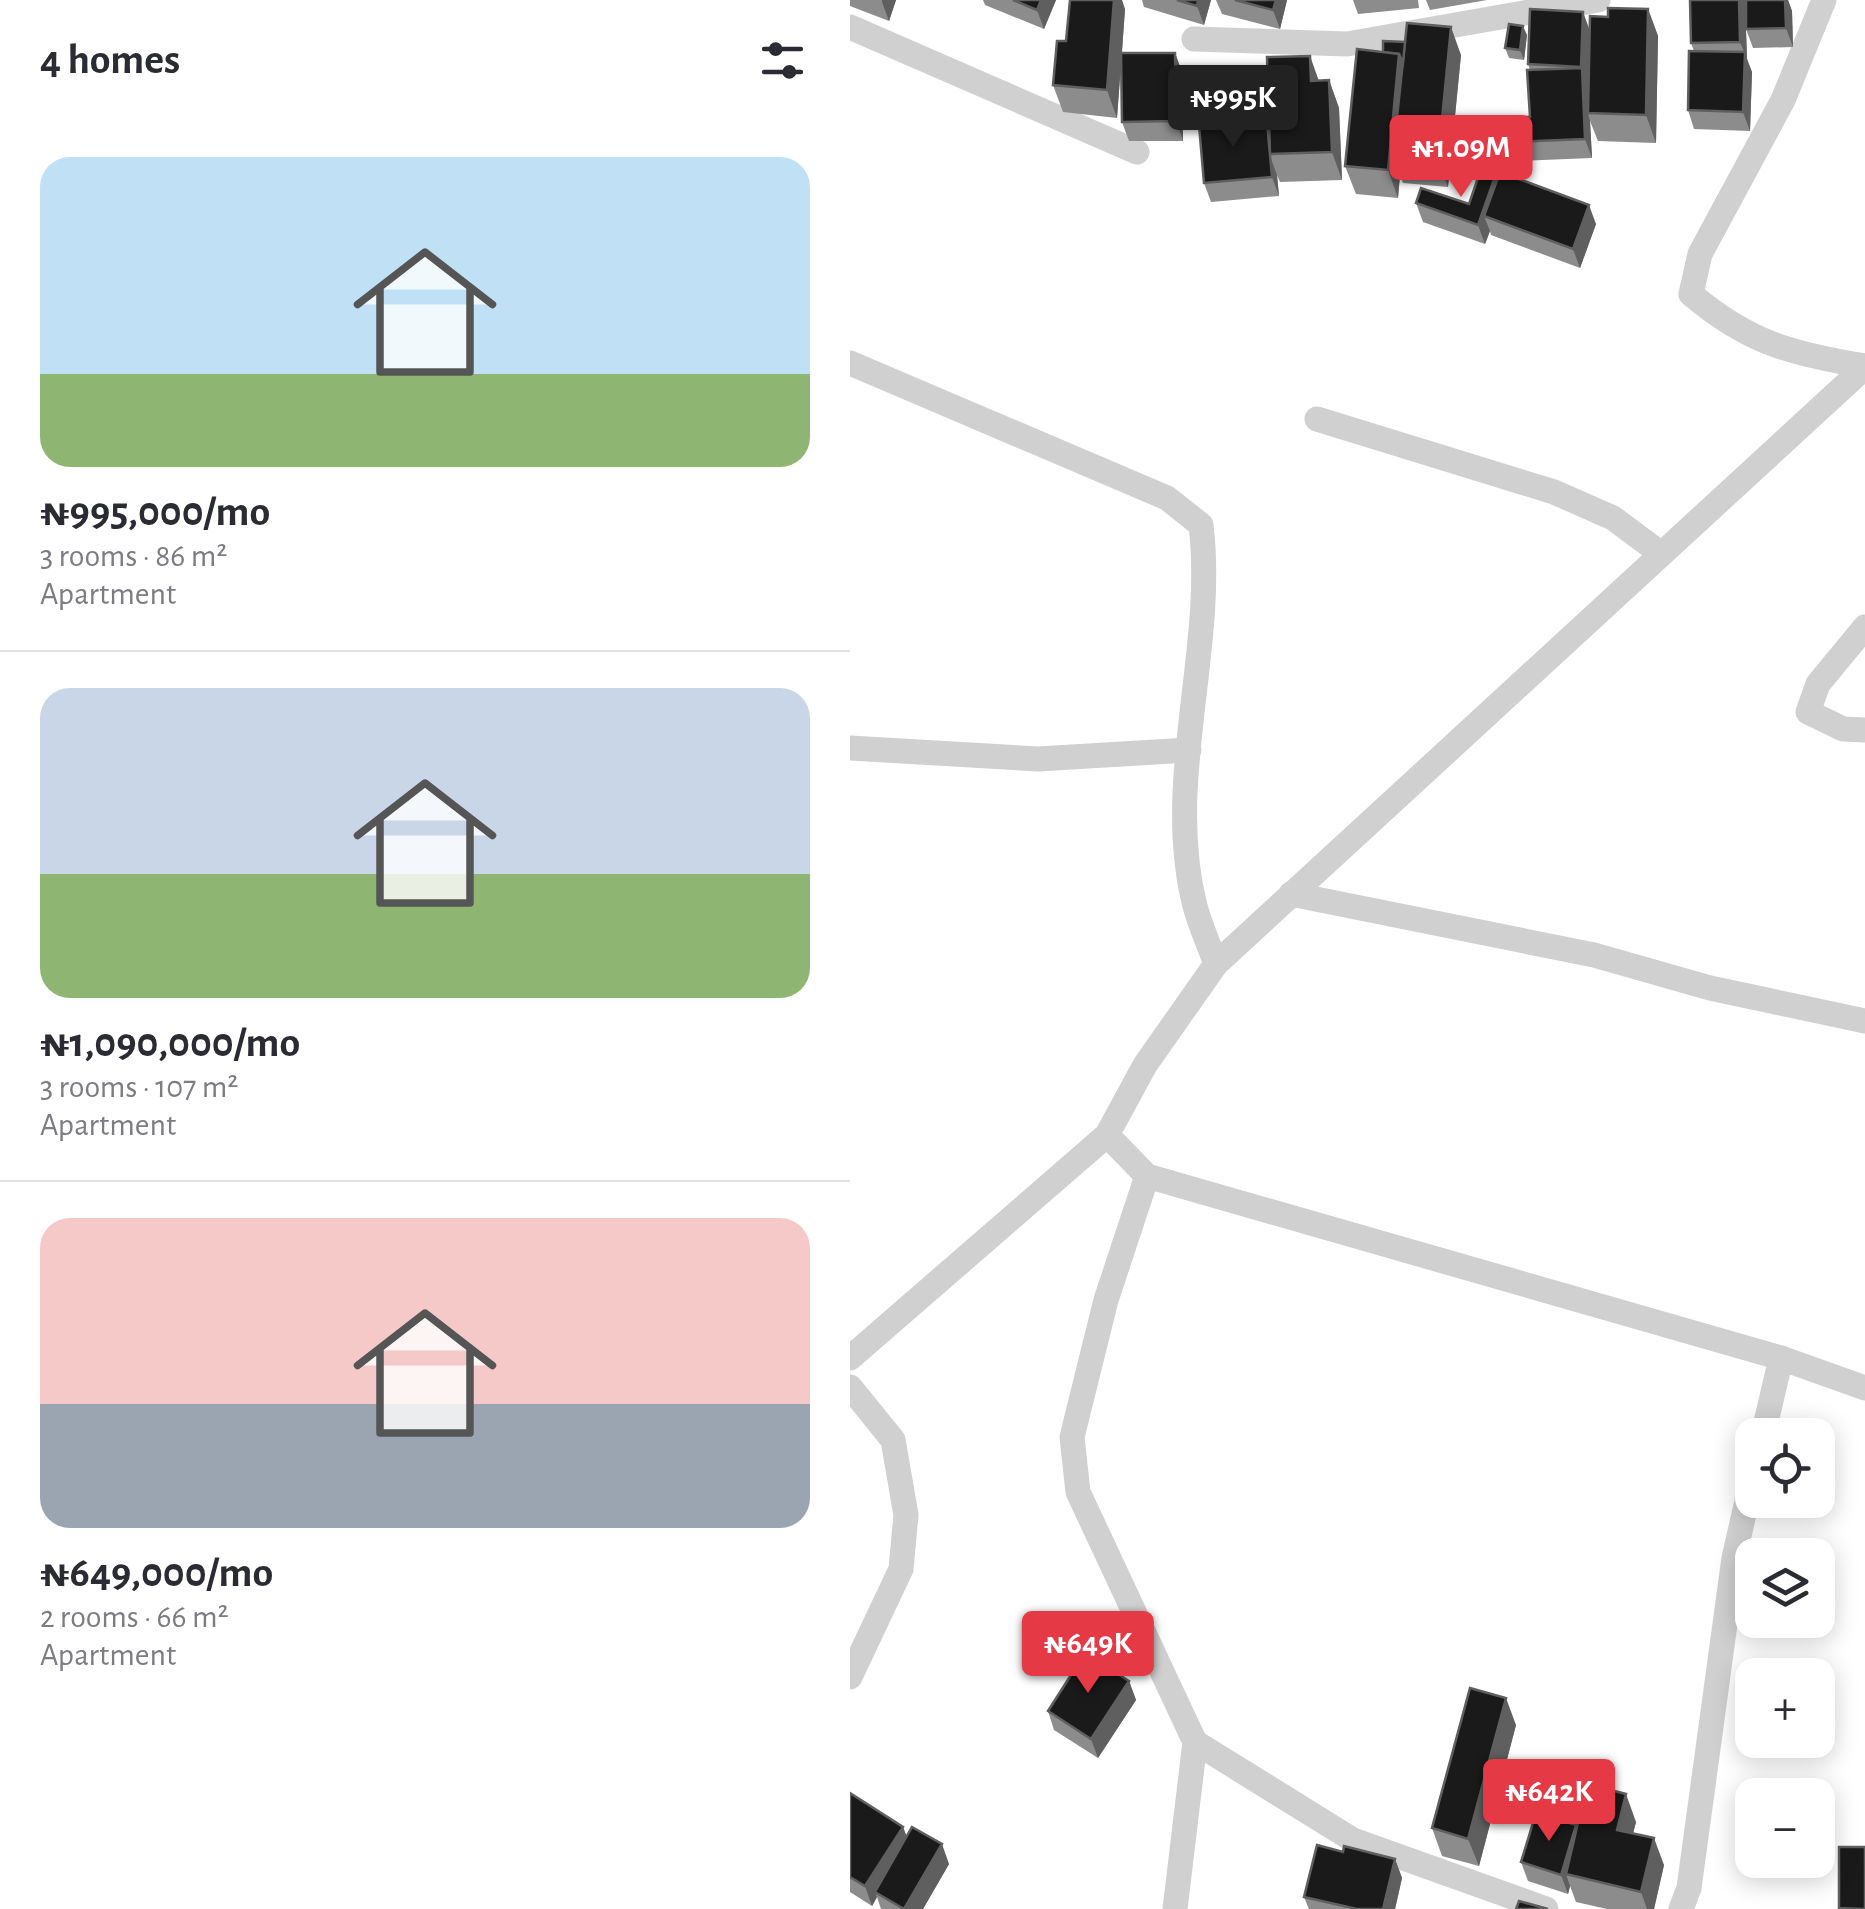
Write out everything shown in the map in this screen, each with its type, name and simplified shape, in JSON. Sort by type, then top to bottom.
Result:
[{"type":"street","points":[[1194,40],[1347,44],[1598,0]]},
{"type":"street","points":[[1824,0],[1783,100],[1700,254],[1691,294],[1720,319],[1791,354],[1865,367]]},
{"type":"street","points":[[850,26],[1137,152]]},
{"type":"street","points":[[850,363],[1167,498],[1201,525],[1207,570],[1189,750],[1187,833],[1194,905],[1216,964]]},
{"type":"street","points":[[850,1358],[1107,1135],[1144,1065],[1216,964],[1865,367]]},
{"type":"street","points":[[1317,419],[1554,492],[1613,518],[1660,553]]},
{"type":"street","points":[[1865,628],[1818,684],[1808,712],[1842,729],[1865,730]]},
{"type":"street","points":[[850,748],[1038,760],[1189,750]]},
{"type":"street","points":[[1291,894],[1594,956],[1710,988],[1865,1021]]},
{"type":"street","points":[[1107,1135],[1147,1176],[1781,1358],[1865,1388]]},
{"type":"street","points":[[1147,1176],[1106,1300],[1072,1437],[1078,1492],[1195,1742],[1176,1909]]},
{"type":"street","points":[[1767,1418],[1781,1358]]},
{"type":"street","points":[[850,1387],[893,1440],[906,1515],[901,1570],[850,1677]]},
{"type":"street","points":[[1681,1909],[1689,1888],[1734,1558],[1743,1518]]},
{"type":"street","points":[[1195,1742],[1353,1840],[1546,1909]]},
{"type":"building","points":[[1013,0],[1041,0],[1037,10]]},
{"type":"building","points":[[1070,0],[1114,0],[1107,90],[1053,85],[1057,41],[1066,41]]},
{"type":"building","points":[[1177,0],[1198,0],[1197,6]]},
{"type":"building","points":[[1235,0],[1276,0],[1273,10]]},
{"type":"building","points":[[1690,0],[1739,0],[1740,42],[1691,43]]},
{"type":"building","points":[[1746,0],[1785,0],[1786,28],[1746,29]]},
{"type":"building","points":[[1608,8],[1648,9],[1646,115],[1588,113],[1590,16],[1608,17]]},
{"type":"building","points":[[1530,9],[1583,12],[1581,67],[1528,64]]},
{"type":"building","points":[[1407,23],[1451,27],[1438,160],[1393,155]]},
{"type":"building","points":[[1509,24],[1523,26],[1520,50],[1505,48]]},
{"type":"building","points":[[1383,41],[1405,42],[1403,63],[1399,54],[1383,52]]},
{"type":"building","points":[[1357,49],[1399,54],[1388,170],[1345,166]]},
{"type":"building","points":[[1689,51],[1745,52],[1743,112],[1688,110]]},
{"type":"building","points":[[1121,53],[1175,53],[1176,121],[1122,122]]},
{"type":"building","points":[[1310,56],[1311,81],[1329,80],[1332,152],[1270,154],[1267,57]]},
{"type":"building","points":[[1582,68],[1585,139],[1514,142],[1513,117],[1530,117],[1527,70]]},
{"type":"building","points":[[1224,112],[1225,125],[1267,122],[1272,177],[1204,183],[1198,114]]},
{"type":"building","points":[[1481,169],[1496,174],[1478,225],[1416,203],[1421,188],[1469,204]]},
{"type":"building","points":[[1500,172],[1589,205],[1573,249],[1484,216]]},
{"type":"building","points":[[1085,1653],[1129,1681],[1091,1739],[1048,1711]]},
{"type":"building","points":[[1470,1688],[1506,1698],[1468,1839],[1432,1828]]},
{"type":"building","points":[[1587,1784],[1626,1794],[1617,1830],[1654,1838],[1641,1892],[1566,1874]]},
{"type":"building","points":[[850,1793],[903,1827],[865,1886],[850,1877]]},
{"type":"building","points":[[1536,1813],[1576,1825],[1561,1875],[1521,1862]]},
{"type":"building","points":[[912,1827],[942,1844],[904,1909],[875,1892]]},
{"type":"building","points":[[1317,1845],[1343,1852],[1344,1846],[1395,1859],[1383,1909],[1357,1909],[1304,1897]]},
{"type":"building","points":[[1839,1847],[1865,1847],[1865,1909],[1839,1908]]},
{"type":"building","points":[[1519,1901],[1548,1909],[1516,1909]]}]
